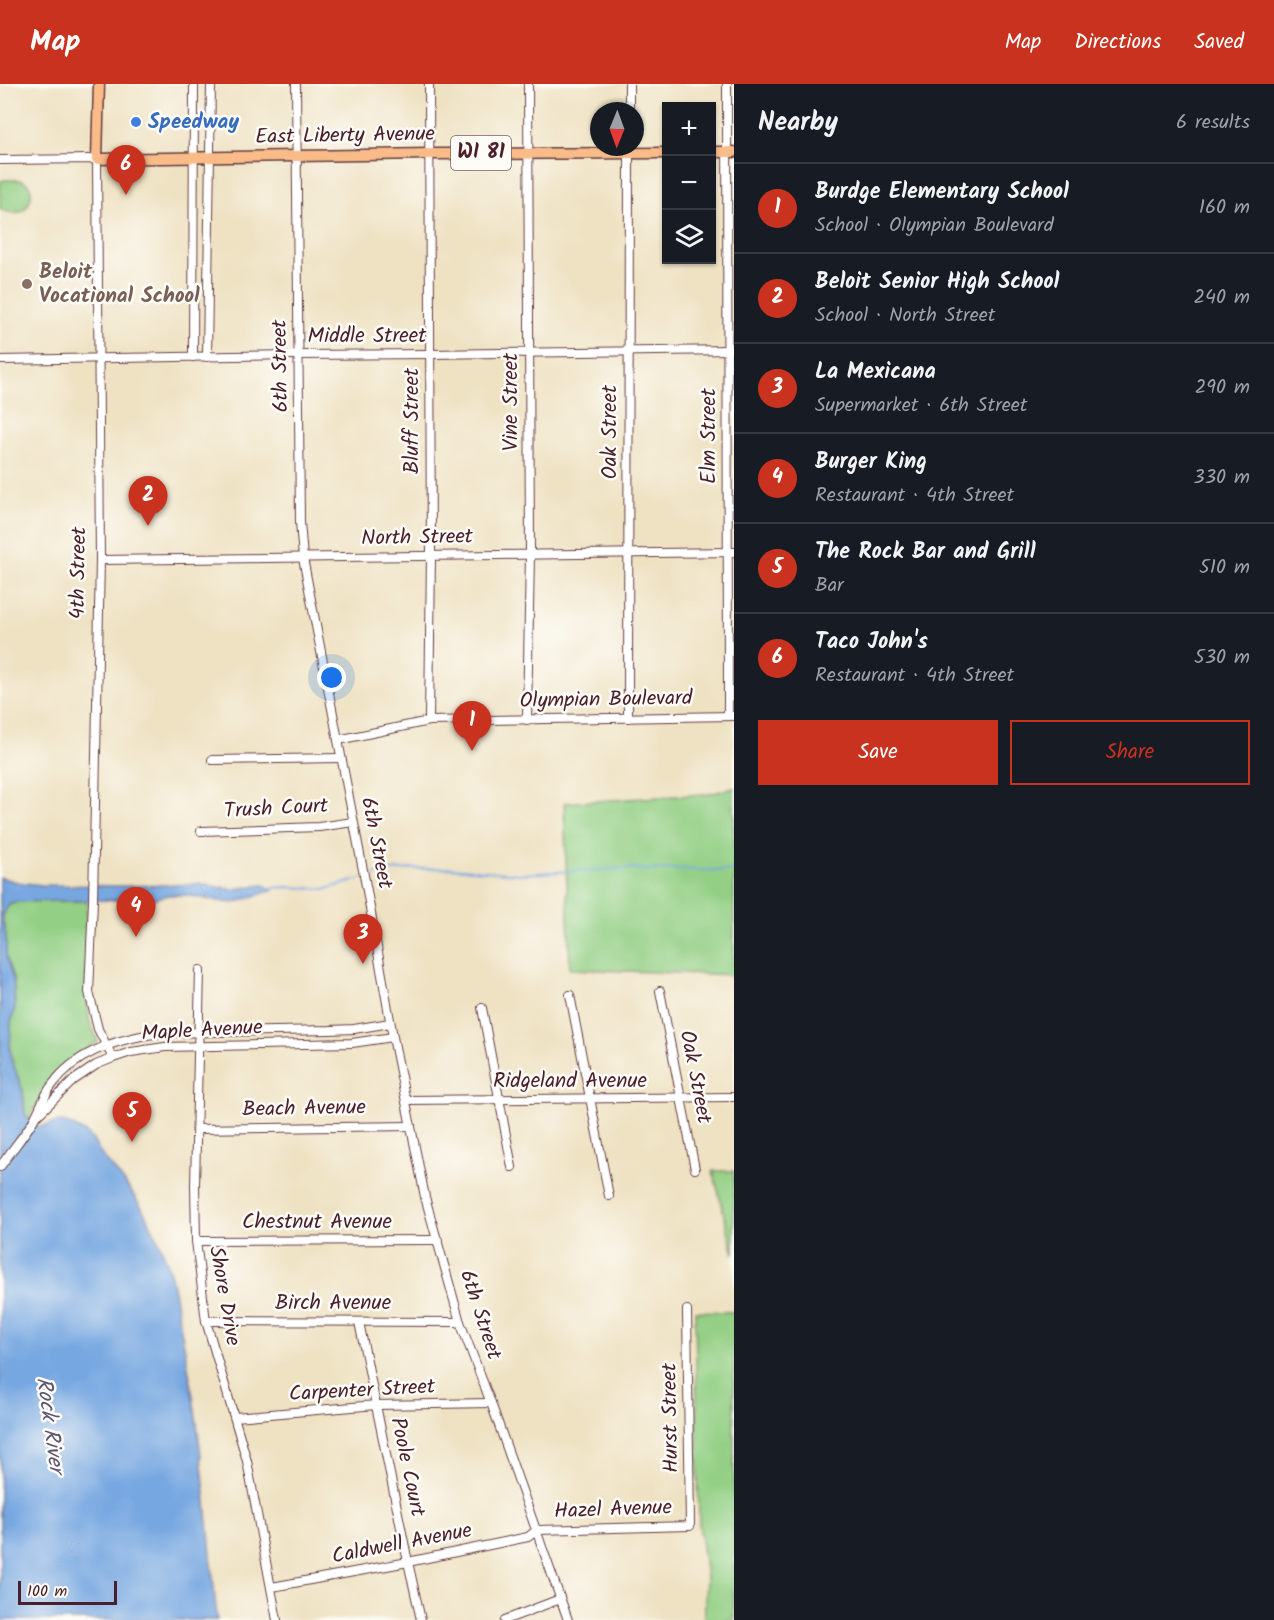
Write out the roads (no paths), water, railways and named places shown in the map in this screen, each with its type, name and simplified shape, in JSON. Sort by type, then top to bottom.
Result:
[{"type":"main road","name":"4th Street","points":[[97,159],[99,84]]},
{"type":"main road","name":"East Liberty Avenue","points":[[97,159],[590,151]]},
{"type":"main road","name":"East Liberty Avenue","points":[[644,151],[662,153]]},
{"type":"street","points":[[193,357],[194,84]]},
{"type":"street","points":[[207,357],[211,84]]},
{"type":"street","name":"6th Street","points":[[296,84],[300,522],[303,558],[425,1197],[460,1322],[568,1620]]},
{"type":"street","name":"Bluff Street","points":[[429,84],[431,555],[429,721]]},
{"type":"street","name":"Vine Street","points":[[527,720],[530,554],[528,84]]},
{"type":"street","points":[[628,84],[628,102]]},
{"type":"street","name":"Elm Street","points":[[727,84],[731,152],[731,716]]},
{"type":"street","name":"Oak Street","points":[[628,156],[628,718]]},
{"type":"street","points":[[0,160],[97,159]]},
{"type":"street","name":"4th Street","points":[[97,159],[100,560],[89,992],[98,1029],[113,1058]]},
{"type":"street","name":"Middle Street","points":[[0,360],[299,354],[730,350]]},
{"type":"street","name":"North Street","points":[[100,560],[730,552]]},
{"type":"street","name":"Olympian Boulevard","points":[[338,740],[429,721],[731,716]]},
{"type":"street","points":[[212,760],[341,758]]},
{"type":"street","name":"Trush Court","points":[[201,831],[319,827],[353,822]]},
{"type":"street","name":"Shore Drive","points":[[200,970],[195,1185],[196,1241],[206,1321],[247,1461],[277,1620]]},
{"type":"street","name":"Oak Street","points":[[660,991],[695,1169]]},
{"type":"street","points":[[570,995],[609,1196]]},
{"type":"street","points":[[482,1008],[512,1167]]},
{"type":"street","name":"Maple Avenue","points":[[34,1119],[54,1082],[82,1057],[144,1035],[346,1029],[390,1023]]},
{"type":"street","name":"Maple Avenue","points":[[34,1119],[74,1080],[96,1065],[152,1048],[333,1044],[393,1037]]},
{"type":"street","name":"Ridgeland Avenue","points":[[406,1100],[734,1097]]},
{"type":"street","points":[[0,1167],[34,1119]]},
{"type":"street","name":"Beach Avenue","points":[[197,1129],[411,1126]]},
{"type":"street","name":"Chestnut Avenue","points":[[196,1241],[438,1240]]},
{"type":"street","name":"Hurst Street","points":[[687,1310],[690,1526]]},
{"type":"street","name":"Birch Avenue","points":[[206,1321],[460,1322]]},
{"type":"street","name":"Poole Court","points":[[359,1322],[421,1620]]},
{"type":"street","name":"Carpenter Street","points":[[235,1417],[376,1405],[491,1403]]},
{"type":"street","name":"Hazel Avenue","points":[[537,1530],[690,1526]]},
{"type":"street","name":"Caldwell Avenue","points":[[272,1587],[528,1537],[537,1530]]},
{"type":"street","points":[[505,1620],[560,1599]]},
{"type":"water","name":"Rock River","points":[[0,877],[42,885],[201,884],[233,889],[264,885],[273,890],[234,903],[186,895],[169,895],[142,902],[115,900],[13,902],[9,904],[3,915],[6,957],[13,979],[15,1007],[11,1022],[10,1049],[23,1092],[25,1115],[39,1127],[65,1123],[90,1136],[141,1207],[156,1234],[169,1271],[188,1366],[199,1438],[217,1620],[0,1620]]},
{"type":"waterway","points":[[367,877],[382,872],[451,868],[519,874],[630,868],[734,871]]},
{"type":"waterway","points":[[266,888],[326,889],[361,879]]},
{"type":"place","name":"Speedway","points":[[136,122]]},
{"type":"place","name":"Taco John's","points":[[126,195]]},
{"type":"place","name":"Beloit Vocational School","points":[[27,284]]},
{"type":"place","name":"Beloit Senior High School","points":[[148,526]]},
{"type":"place","name":"Burdge Elementary School","points":[[472,751]]},
{"type":"place","name":"Burger King","points":[[136,937]]},
{"type":"place","name":"La Mexicana","points":[[363,964]]},
{"type":"place","name":"The Rock Bar and Grill","points":[[132,1142]]}]
